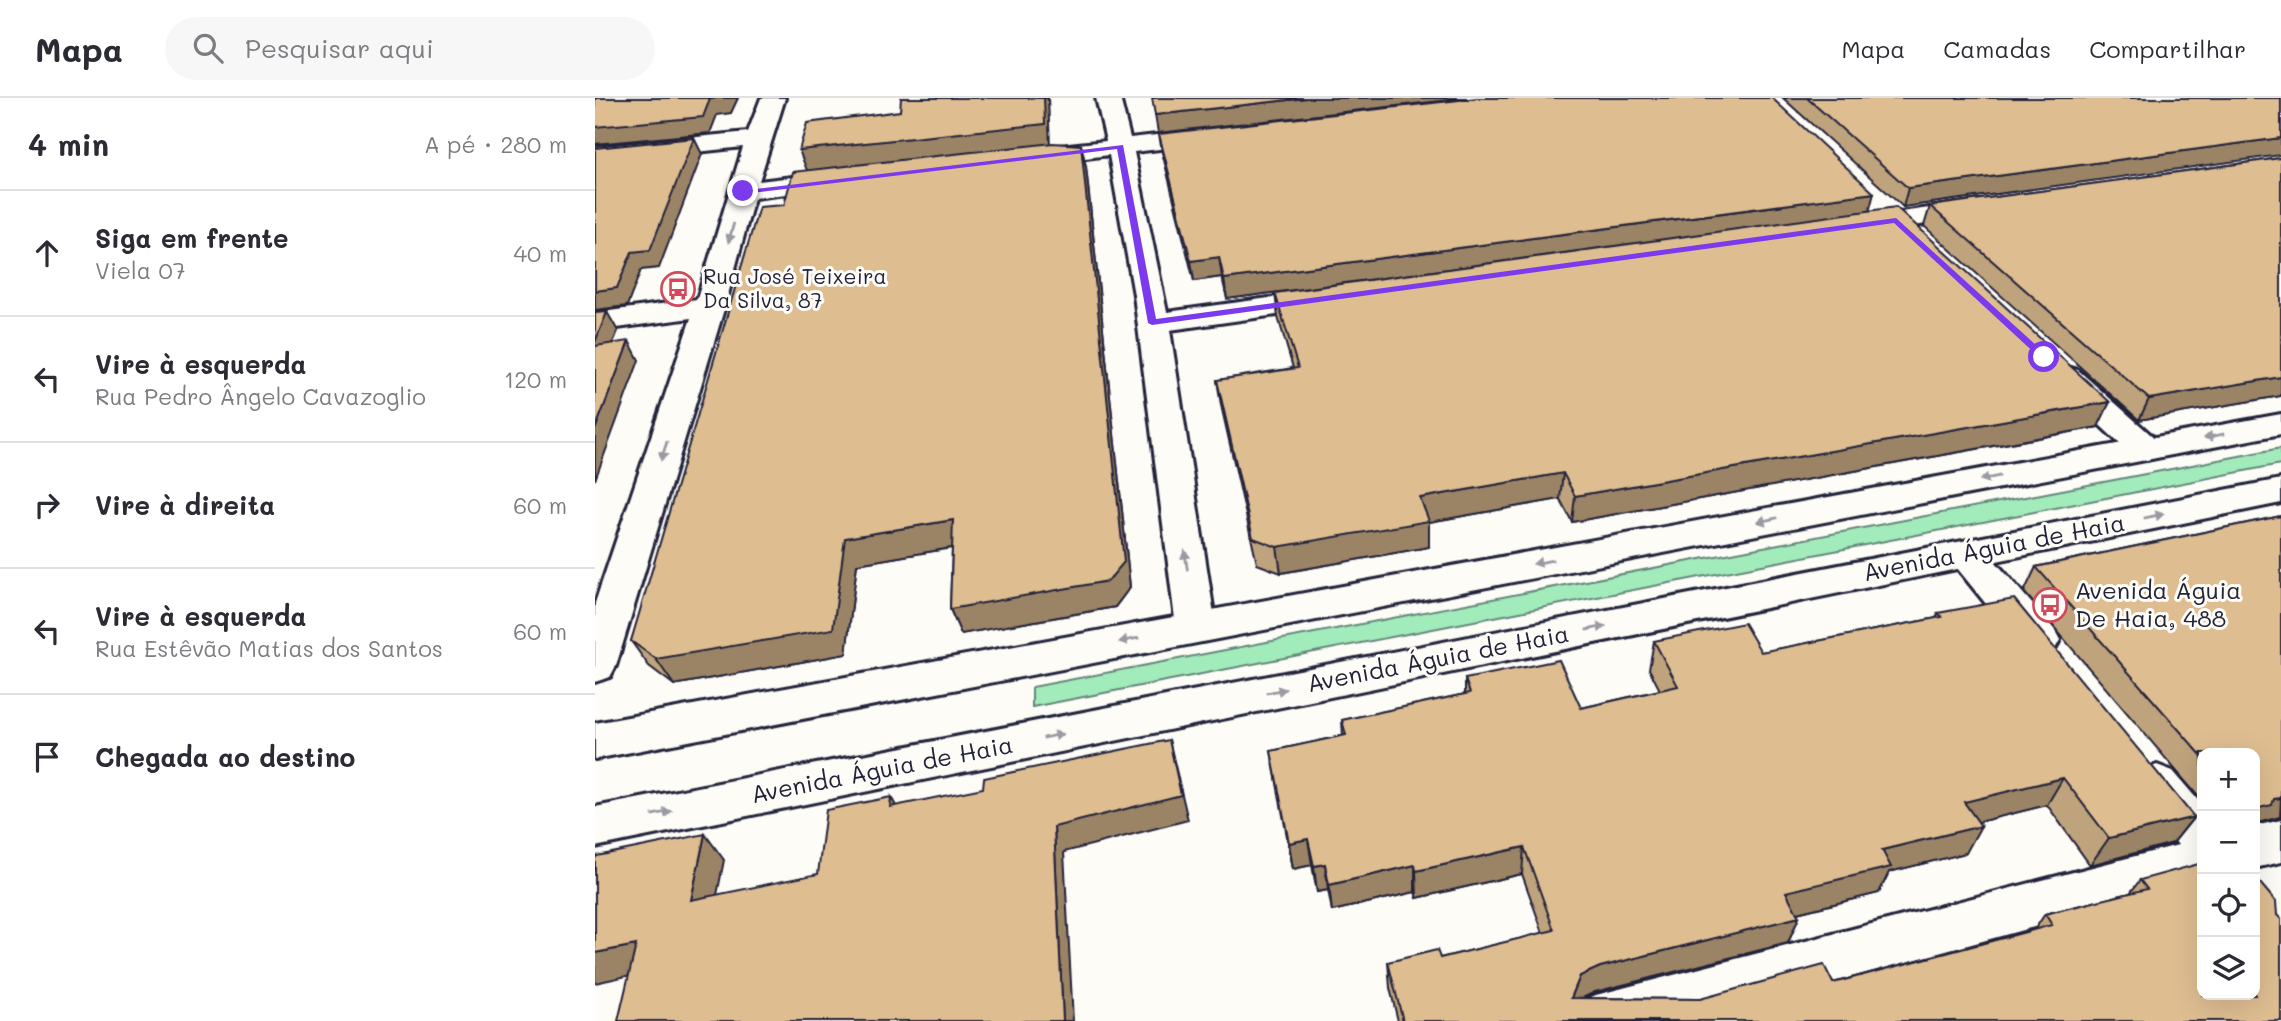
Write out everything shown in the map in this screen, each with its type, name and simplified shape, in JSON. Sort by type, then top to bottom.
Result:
[{"type":"street","points":[[595,666],[710,306],[758,138],[773,98]]},
{"type":"street","points":[[1108,98],[1121,146],[1152,323],[1196,627]]},
{"type":"street","points":[[1013,159],[1232,134]]},
{"type":"street","points":[[595,155],[758,138]]},
{"type":"street","points":[[743,191],[865,177]]},
{"type":"street","points":[[1872,199],[1926,248]]},
{"type":"street","points":[[1827,230],[2006,205]]},
{"type":"street","points":[[1152,323],[1359,294]]},
{"type":"street","points":[[595,322],[710,306]]},
{"type":"street","points":[[2044,357],[2146,449]]},
{"type":"street","points":[[595,741],[2281,424]]},
{"type":"street","name":"Avenida Águia de Haia","points":[[595,827],[2281,491]]},
{"type":"street","points":[[1967,554],[2061,667]]},
{"type":"street","points":[[595,761],[989,686],[1019,661]]},
{"type":"street","points":[[2131,753],[2197,833]]},
{"type":"street","points":[[2260,846],[2281,841]]},
{"type":"street","points":[[1595,1021],[2197,861]]},
{"type":"green space","points":[[2281,448],[2281,464],[1032,707],[1032,687]]},
{"type":"building","points":[[595,98],[716,98],[710,99],[703,117],[595,127]]},
{"type":"building","points":[[901,98],[1044,98],[1045,124],[799,150],[807,123],[900,111]]},
{"type":"building","points":[[1152,98],[1306,98],[1155,115]]},
{"type":"building","points":[[1477,98],[1772,98],[1874,193],[1224,279],[1219,257],[1191,261],[1159,134]]},
{"type":"building","points":[[1807,98],[2281,98],[2281,138],[1908,188]]},
{"type":"building","points":[[694,138],[650,250],[632,252],[617,288],[595,291],[595,148]]},
{"type":"building","points":[[1053,143],[1081,145],[1124,562],[1108,581],[950,609],[953,520],[845,538],[833,629],[656,659],[631,641],[759,207],[784,205],[793,172]]},
{"type":"building","points":[[2281,158],[2281,377],[2149,399],[1930,206]]},
{"type":"building","points":[[1896,207],[2110,402],[1575,496],[1563,473],[1420,498],[1429,521],[1277,547],[1253,538],[1217,380],[1298,368],[1275,293]]},
{"type":"building","points":[[607,312],[595,342],[595,313]]},
{"type":"building","points":[[629,341],[595,430],[595,346]]},
{"type":"building","points":[[2281,516],[2281,798],[2274,799],[2272,805],[2260,808],[2260,748],[2197,748],[2197,750],[2036,567]]},
{"type":"building","points":[[2014,599],[2194,817],[2109,838],[2063,778],[1964,802],[1981,826],[1882,850],[1891,867],[1786,892],[1799,917],[1600,967],[1580,976],[1571,998],[1700,999],[1824,965],[1833,983],[2052,925],[2045,914],[2147,889],[2140,880],[2197,864],[2197,1000],[2260,1000],[2260,883],[2276,902],[2277,915],[2281,919],[2281,1021],[1403,1021],[1388,962],[1437,950],[1440,958],[1554,930],[1524,847],[1416,871],[1415,865],[1329,885],[1325,864],[1314,866],[1308,839],[1289,843],[1271,751],[1346,735],[1342,720],[1470,693],[1465,679],[1559,660],[1581,708],[1678,686],[1654,641],[1744,623],[1761,652],[1942,617],[1938,613]]},
{"type":"building","points":[[1169,740],[1181,795],[1054,827],[1063,1021],[618,1021],[636,945],[595,953],[597,856],[705,834],[691,900],[818,874],[826,810],[891,797],[890,807],[983,788],[984,778]]},
{"type":"place","name":"Rua José Teixeira Da Silva, 87","points":[[678,289]]},
{"type":"place","name":"Avenida Águia De Haia, 488","points":[[2050,605]]},
{"type":"route","points":[[743,191],[1121,146],[1152,323],[1896,221],[2044,357]]}]
